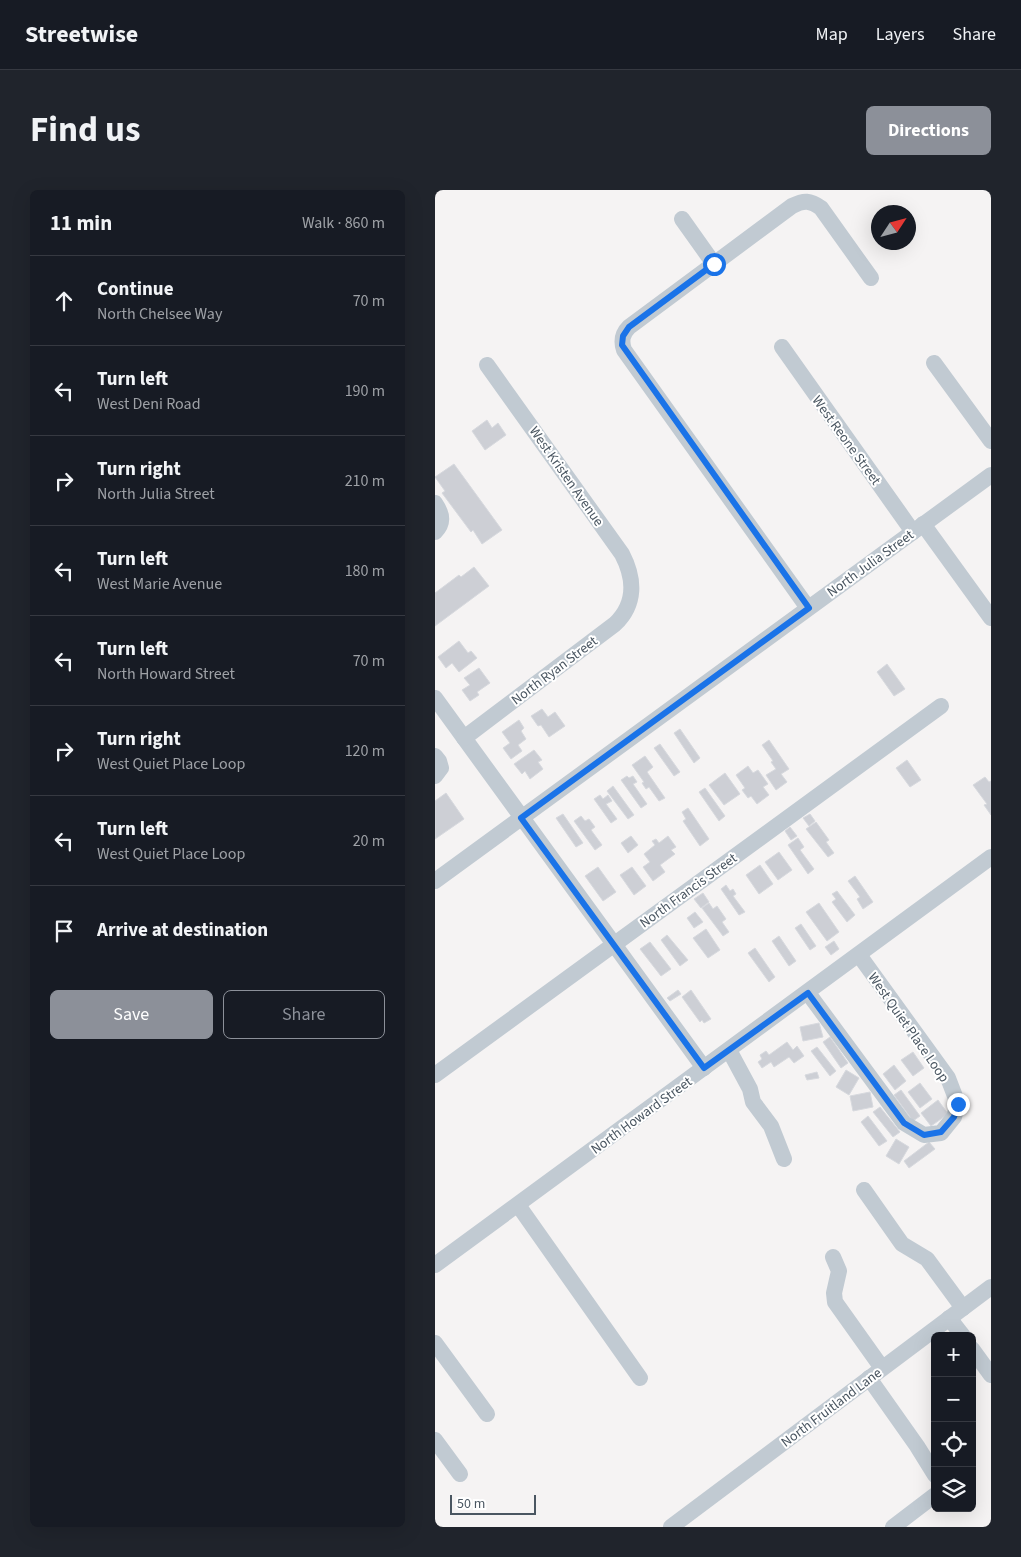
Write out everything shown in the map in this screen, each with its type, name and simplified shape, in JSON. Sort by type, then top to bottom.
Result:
[{"type":"street","points":[[809,608],[624,350],[622,345],[623,336],[629,327],[792,206],[808,201],[821,208],[871,278]]},
{"type":"street","points":[[682,219],[714,264]]},
{"type":"street","name":"West Reone Street","points":[[782,347],[918,528],[991,618]]},
{"type":"street","points":[[934,363],[991,441]]},
{"type":"street","name":"West Kristen Avenue","points":[[487,365],[622,554],[631,573],[632,593]]},
{"type":"street","name":"North Julia Street","points":[[435,881],[918,528],[988,482]]},
{"type":"street","points":[[435,503],[440,510],[442,520],[441,525],[435,532]]},
{"type":"street","name":"North Ryan Street","points":[[464,738],[615,624],[626,611],[632,593]]},
{"type":"street","points":[[435,698],[704,1068]]},
{"type":"street","name":"North Francis Street","points":[[435,1075],[941,706]]},
{"type":"street","points":[[435,756],[441,768],[435,776]]},
{"type":"street","name":"North Howard Street","points":[[435,1265],[991,857]]},
{"type":"street","name":"West Quiet Place Loop","points":[[808,993],[904,1123],[924,1135],[941,1132],[954,1117],[958,1104],[948,1078],[859,955]]},
{"type":"street","points":[[729,1050],[750,1088],[753,1102],[771,1126],[784,1159]]},
{"type":"street","points":[[864,1190],[902,1244],[927,1259],[963,1308]]},
{"type":"street","points":[[518,1205],[640,1378]]},
{"type":"street","points":[[833,1257],[839,1271],[834,1293],[835,1302],[931,1469]]},
{"type":"street","name":"North Fruitland Lane","points":[[671,1527],[991,1287]]},
{"type":"street","points":[[949,1318],[960,1332]]},
{"type":"street","points":[[435,1343],[487,1414]]},
{"type":"street","points":[[976,1354],[991,1374]]},
{"type":"street","points":[[435,1440],[460,1474]]},
{"type":"street","points":[[893,1527],[931,1497]]},
{"type":"building","points":[[487,420],[492,428],[498,423],[506,435],[485,450],[472,431]]},
{"type":"building","points":[[454,464],[502,530],[482,544],[473,530],[471,532],[442,493],[445,491],[435,477]]},
{"type":"building","points":[[474,567],[489,586],[435,626],[435,593],[459,575],[461,577]]},
{"type":"building","points":[[459,641],[468,653],[471,651],[477,658],[459,672],[452,663],[446,668],[438,657]]},
{"type":"building","points":[[887,664],[905,689],[894,696],[877,672]]},
{"type":"building","points":[[479,668],[490,683],[477,692],[479,695],[470,701],[462,690],[470,685],[464,678]]},
{"type":"building","points":[[542,709],[548,717],[555,712],[565,726],[549,737],[541,725],[538,726],[531,716]]},
{"type":"building","points":[[519,720],[524,728],[521,731],[526,739],[518,745],[522,751],[511,759],[503,748],[510,743],[502,732]]},
{"type":"building","points":[[680,729],[700,758],[694,763],[674,733]]},
{"type":"building","points":[[769,740],[789,769],[781,774],[787,782],[776,790],[766,775],[776,769],[762,745]]},
{"type":"building","points":[[660,744],[680,772],[674,776],[654,748]]},
{"type":"building","points":[[534,750],[542,760],[538,762],[543,769],[530,779],[525,771],[522,774],[514,764]]},
{"type":"building","points":[[645,756],[653,767],[647,772],[665,798],[659,801],[649,787],[646,789],[642,783],[644,782],[632,765]]},
{"type":"building","points":[[907,760],[921,780],[910,787],[896,768]]},
{"type":"building","points":[[748,766],[753,773],[758,770],[768,784],[763,787],[769,795],[757,804],[751,796],[748,798],[742,790],[745,788],[736,775]]},
{"type":"building","points":[[725,773],[740,794],[724,805],[709,785]]},
{"type":"building","points":[[627,776],[629,778],[633,776],[637,782],[633,784],[647,804],[641,808],[621,780]]},
{"type":"building","points":[[985,777],[989,782],[991,781],[991,815],[984,805],[987,804],[973,785]]},
{"type":"building","points":[[613,786],[634,815],[628,819],[607,791]]},
{"type":"building","points":[[705,788],[725,816],[719,821],[699,792]]},
{"type":"building","points":[[446,793],[464,819],[435,839],[435,801]]},
{"type":"building","points":[[600,795],[603,799],[608,795],[612,801],[606,804],[617,819],[611,823],[594,799]]},
{"type":"building","points":[[688,808],[709,839],[700,846],[683,821],[686,819],[682,812]]},
{"type":"building","points":[[563,814],[583,843],[576,847],[556,818]]},
{"type":"building","points":[[810,814],[815,821],[809,826],[803,818]]},
{"type":"building","points":[[581,816],[585,821],[589,819],[595,827],[591,830],[602,845],[595,850],[574,821]]},
{"type":"building","points":[[816,822],[829,840],[826,842],[834,853],[828,857],[806,829]]},
{"type":"building","points":[[790,827],[797,836],[791,840],[785,831]]},
{"type":"building","points":[[631,836],[638,845],[628,853],[621,843]]},
{"type":"building","points":[[668,836],[676,847],[671,850],[675,854],[660,865],[665,872],[653,881],[643,867],[650,862],[644,854],[655,845],[652,841],[656,839],[659,843]]},
{"type":"building","points":[[798,838],[804,847],[800,850],[814,869],[808,874],[788,845]]},
{"type":"building","points":[[779,852],[792,870],[778,880],[765,862]]},
{"type":"building","points":[[760,865],[773,884],[759,894],[746,875]]},
{"type":"building","points":[[598,867],[616,892],[603,901],[585,876]]},
{"type":"building","points":[[632,867],[646,886],[634,895],[620,875]]},
{"type":"building","points":[[855,876],[873,902],[863,909],[857,899],[860,897],[848,881]]},
{"type":"building","points":[[726,885],[730,891],[733,889],[736,894],[733,896],[745,912],[739,915],[721,889]]},
{"type":"building","points":[[837,891],[855,915],[847,922],[832,902],[836,899],[832,894]]},
{"type":"building","points":[[703,893],[709,902],[701,908],[694,899]]},
{"type":"building","points":[[709,903],[713,909],[717,906],[726,919],[722,922],[729,932],[723,936],[702,908]]},
{"type":"building","points":[[819,903],[839,932],[827,941],[806,912]]},
{"type":"building","points":[[695,912],[703,922],[694,928],[687,918]]},
{"type":"building","points":[[801,924],[816,946],[810,950],[795,928]]},
{"type":"building","points":[[706,929],[720,950],[708,958],[693,938]]},
{"type":"building","points":[[667,935],[688,960],[680,966],[661,940]]},
{"type":"building","points":[[779,936],[796,961],[789,966],[772,941]]},
{"type":"building","points":[[834,941],[839,949],[831,955],[825,947]]},
{"type":"building","points":[[650,942],[671,969],[661,976],[640,949]]},
{"type":"building","points":[[755,948],[775,977],[769,982],[748,953]]},
{"type":"building","points":[[678,990],[681,994],[670,1001],[667,998]]},
{"type":"building","points":[[691,990],[711,1019],[704,1023],[702,1020],[700,1022],[682,997]]},
{"type":"building","points":[[819,1023],[823,1037],[803,1041],[800,1027]]},
{"type":"building","points":[[830,1037],[848,1063],[841,1068],[823,1042]]},
{"type":"building","points":[[787,1042],[793,1050],[797,1046],[804,1056],[794,1063],[789,1057],[774,1067],[771,1062],[762,1068],[758,1062],[762,1059],[760,1055],[766,1051],[769,1055]]},
{"type":"building","points":[[817,1047],[836,1071],[830,1076],[811,1051]]},
{"type":"building","points":[[913,1052],[924,1068],[913,1076],[901,1060]]},
{"type":"building","points":[[894,1065],[906,1081],[895,1090],[883,1074]]},
{"type":"building","points":[[846,1070],[859,1078],[849,1095],[836,1087]]},
{"type":"building","points":[[817,1072],[819,1078],[807,1080],[805,1075]]},
{"type":"building","points":[[920,1083],[932,1099],[920,1108],[908,1092]]},
{"type":"building","points":[[901,1090],[920,1116],[913,1121],[894,1095]]},
{"type":"building","points":[[870,1092],[873,1107],[853,1111],[850,1096]]},
{"type":"building","points":[[938,1100],[948,1114],[931,1126],[921,1113]]},
{"type":"building","points":[[880,1107],[900,1132],[893,1137],[873,1112]]},
{"type":"building","points":[[868,1116],[887,1141],[879,1146],[861,1122]]},
{"type":"building","points":[[896,1139],[909,1147],[899,1164],[886,1156]]},
{"type":"building","points":[[929,1142],[935,1149],[909,1168],[904,1161]]},
{"type":"route","points":[[714,264],[629,327],[623,336],[622,345],[761,544],[809,608],[521,818],[704,1068],[808,993],[904,1123],[924,1135],[941,1132],[954,1117],[958,1104]]}]
